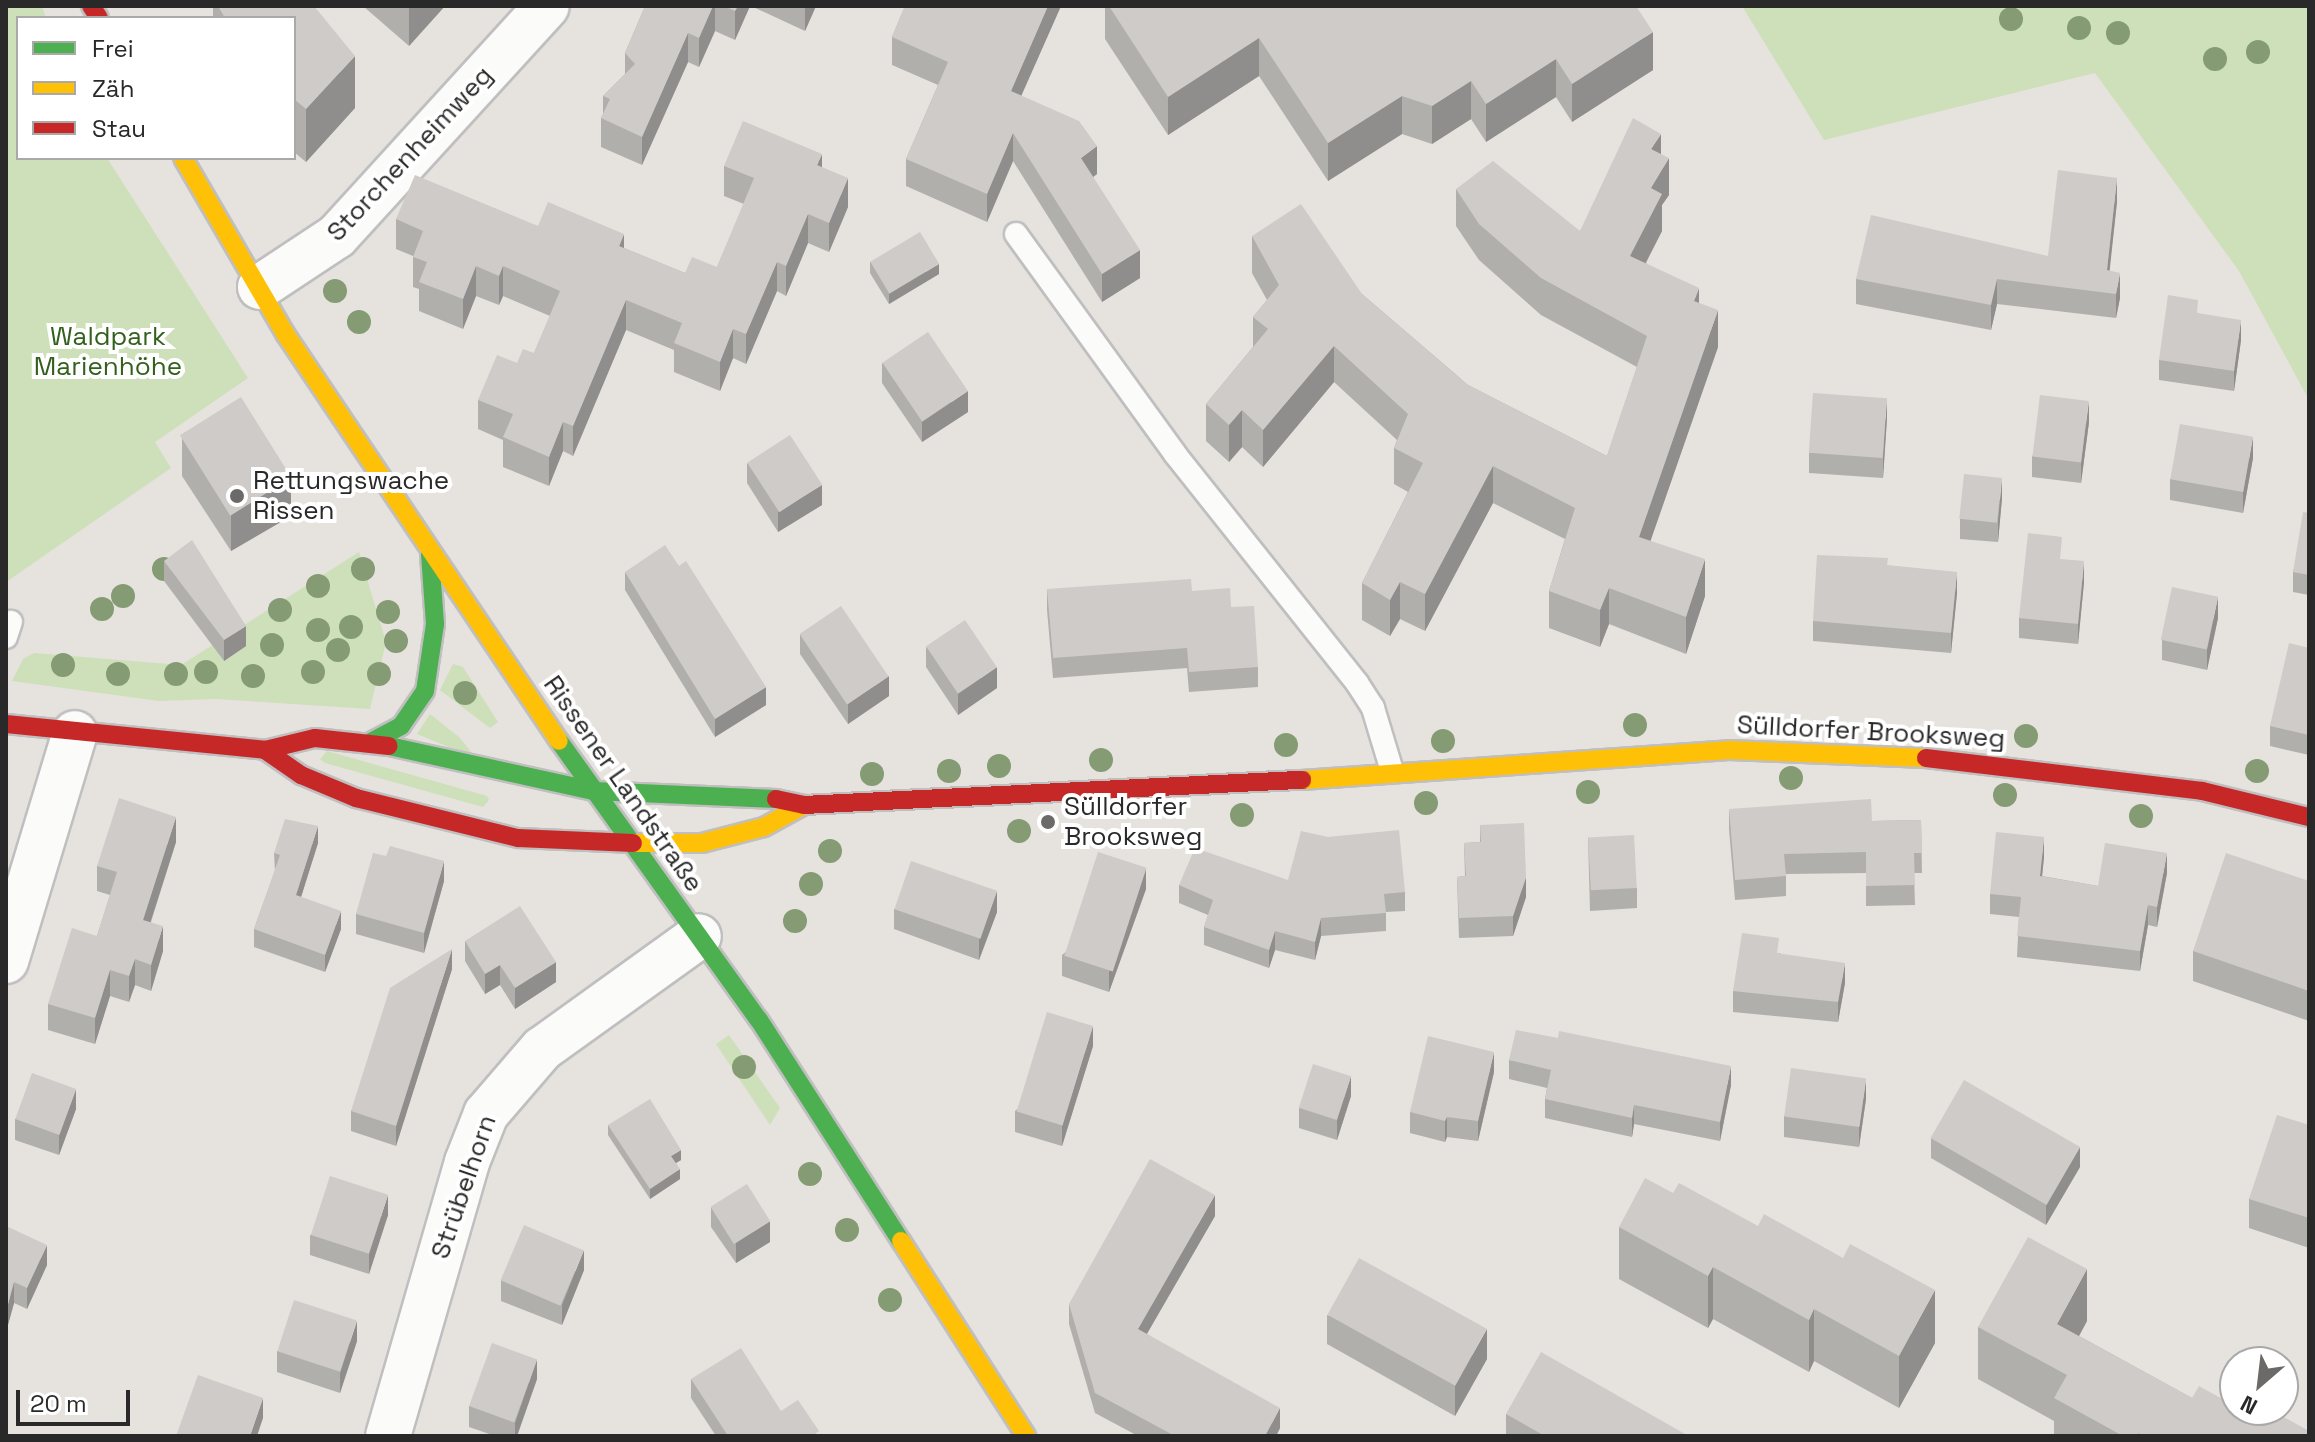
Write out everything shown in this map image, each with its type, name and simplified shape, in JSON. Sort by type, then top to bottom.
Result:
[{"type":"street","name":"Storchenheimweg","points":[[260,287],[337,236],[547,6]]},
{"type":"street","name":"Rissener Landstraße","points":[[184,160],[260,287],[430,551],[593,791],[699,936],[1026,1436]]},
{"type":"street","points":[[371,742],[401,726],[425,691],[435,624],[430,551]]},
{"type":"street","name":"Sülldorfer Brooksweg","points":[[6,724],[265,750],[315,738],[371,742],[593,791],[756,794],[804,805],[1729,750],[1898,754],[2121,778],[2309,817]]},
{"type":"street","points":[[6,961],[75,733]]},
{"type":"street","name":"Sülldorfer Brooksweg","points":[[265,750],[301,775],[356,798],[518,838],[633,846],[702,843],[764,827],[804,805]]},
{"type":"street","name":"Strübelhorn","points":[[388,1436],[467,1162],[486,1114],[542,1049],[699,936]]},
{"type":"lane","points":[[1016,234],[1175,454],[1357,683],[1373,708],[1392,771]]},
{"type":"green space","name":"Waldpark Marienhöhe","points":[[6,6],[42,6],[45,16],[16,16],[16,160],[108,160],[248,378],[155,442],[171,468],[6,582]]},
{"type":"green space","points":[[1742,6],[2309,6],[2309,400],[2239,271],[2095,73],[1824,140]]},
{"type":"green space","points":[[359,552],[386,642],[370,709],[216,699],[159,701],[12,681],[23,659],[34,653],[181,665]]},
{"type":"green space","points":[[453,664],[463,667],[498,722],[490,728],[440,690]]},
{"type":"green space","points":[[430,714],[459,737],[477,759],[417,734]]},
{"type":"green space","points":[[327,751],[487,796],[489,800],[483,807],[325,763],[320,759]]},
{"type":"green space","points":[[729,1035],[780,1108],[770,1125],[716,1044]]},
{"type":"building","points":[[218,6],[314,6],[355,56],[306,109],[296,101],[296,16],[224,16]]},
{"type":"building","points":[[645,6],[713,6],[699,38],[688,33],[642,137],[601,118],[610,99],[603,96],[635,64],[625,53]]},
{"type":"building","points":[[905,6],[1048,6],[1011,91],[1079,121],[1097,146],[1081,158],[1140,250],[1102,274],[1013,133],[987,194],[906,159],[948,62],[892,37]]},
{"type":"building","points":[[1109,6],[1636,6],[1653,32],[1572,84],[1556,59],[1486,104],[1471,81],[1432,106],[1402,96],[1328,143],[1259,38],[1168,97]]},
{"type":"building","points":[[1633,118],[1661,134],[1651,149],[1669,158],[1651,188],[1662,194],[1630,256],[1699,288],[1694,301],[1718,310],[1639,537],[1705,559],[1686,617],[1609,588],[1600,610],[1549,591],[1575,508],[1493,466],[1425,594],[1400,582],[1390,600],[1362,583],[1423,463],[1394,448],[1408,414],[1334,346],[1263,430],[1242,410],[1229,425],[1206,404],[1268,329],[1253,317],[1279,285],[1252,236],[1301,204],[1362,294],[1468,385],[1607,456],[1647,336],[1541,278],[1479,224],[1456,189],[1493,161],[1580,231]]},
{"type":"building","points":[[743,121],[822,154],[817,165],[848,178],[829,223],[808,214],[786,266],[777,262],[746,334],[733,329],[720,362],[674,343],[682,323],[626,300],[573,426],[563,422],[549,457],[503,437],[513,414],[478,400],[497,355],[517,363],[523,349],[534,353],[560,291],[503,266],[499,276],[476,266],[463,299],[419,282],[427,262],[413,257],[423,231],[396,219],[415,175],[538,226],[548,202],[624,234],[619,246],[685,273],[692,257],[717,267],[754,178],[724,166]]},
{"type":"building","points":[[2058,170],[2117,178],[2107,270],[2120,273],[2116,294],[1997,279],[1991,305],[1856,279],[1871,215],[2048,256]]},
{"type":"building","points":[[920,232],[939,264],[889,294],[870,262]]},
{"type":"building","points":[[2168,295],[2198,300],[2197,313],[2241,320],[2234,371],[2159,360]]},
{"type":"building","points":[[928,332],[968,391],[922,422],[882,363]]},
{"type":"building","points":[[1813,393],[1887,398],[1883,458],[1809,453]]},
{"type":"building","points":[[2040,395],[2089,401],[2081,463],[2032,457]]},
{"type":"building","points":[[241,397],[291,478],[230,516],[180,435]]},
{"type":"building","points":[[2180,424],[2253,437],[2243,492],[2170,479]]},
{"type":"building","points":[[790,435],[822,484],[779,512],[747,463]]},
{"type":"building","points":[[1964,474],[2002,478],[1997,523],[1959,519]]},
{"type":"building","points":[[2303,512],[2309,513],[2309,575],[2293,572]]},
{"type":"building","points":[[2028,533],[2062,537],[2060,559],[2084,561],[2078,624],[2019,618]]},
{"type":"building","points":[[192,540],[246,626],[224,640],[164,561]]},
{"type":"building","points":[[665,545],[679,566],[686,561],[766,687],[715,719],[625,572]]},
{"type":"building","points":[[1817,555],[1888,558],[1887,565],[1957,572],[1951,633],[1813,621]]},
{"type":"building","points":[[1191,579],[1192,591],[1230,588],[1231,607],[1254,606],[1258,667],[1189,672],[1187,648],[1053,658],[1047,589]]},
{"type":"building","points":[[2172,587],[2218,597],[2207,650],[2161,640]]},
{"type":"building","points":[[841,606],[889,676],[847,704],[800,634]]},
{"type":"building","points":[[965,620],[997,667],[958,694],[926,646]]},
{"type":"building","points":[[2289,643],[2309,648],[2309,735],[2270,726]]},
{"type":"building","points":[[119,798],[176,817],[143,920],[163,926],[151,965],[135,959],[129,976],[110,970],[95,1018],[48,1004],[72,928],[97,936],[117,872],[97,866]]},
{"type":"building","points":[[1871,799],[1872,821],[1921,820],[1922,853],[1914,853],[1915,885],[1866,886],[1866,852],[1784,854],[1786,876],[1735,880],[1729,809]]},
{"type":"building","points":[[285,819],[318,826],[296,895],[341,911],[325,955],[254,929],[280,855],[274,853]]},
{"type":"building","points":[[1524,823],[1526,877],[1513,916],[1459,918],[1457,877],[1466,876],[1464,843],[1481,842],[1480,825]]},
{"type":"building","points":[[1399,830],[1405,892],[1384,894],[1386,913],[1321,918],[1315,942],[1275,931],[1269,950],[1204,927],[1213,900],[1179,885],[1195,848],[1288,880],[1301,831],[1328,837]]},
{"type":"building","points":[[1996,832],[2044,837],[2040,876],[2098,886],[2105,843],[2167,853],[2157,907],[2148,905],[2140,951],[2017,936],[2021,897],[1990,894]]},
{"type":"building","points":[[1634,835],[1637,888],[1591,890],[1588,837]]},
{"type":"building","points":[[390,846],[444,861],[424,933],[356,914],[373,853],[386,856]]},
{"type":"building","points":[[1098,852],[1147,868],[1113,971],[1064,956]]},
{"type":"building","points":[[2226,853],[2309,881],[2309,991],[2193,951]]},
{"type":"building","points":[[911,861],[997,891],[980,939],[894,909]]},
{"type":"building","points":[[520,906],[556,962],[515,988],[500,965],[485,974],[465,941]]},
{"type":"building","points":[[1742,933],[1779,938],[1777,953],[1845,963],[1838,1002],[1733,991]]},
{"type":"building","points":[[452,949],[396,1126],[351,1111],[390,988]]},
{"type":"building","points":[[1047,1012],[1093,1026],[1062,1125],[1017,1111]]},
{"type":"building","points":[[1516,1030],[1558,1038],[1559,1031],[1731,1066],[1720,1122],[1634,1105],[1632,1118],[1545,1099],[1551,1070],[1509,1060]]},
{"type":"building","points":[[1428,1036],[1494,1052],[1478,1121],[1447,1117],[1445,1121],[1410,1112]]},
{"type":"building","points":[[1313,1064],[1351,1076],[1337,1120],[1299,1108]]},
{"type":"building","points":[[1791,1068],[1866,1079],[1859,1127],[1784,1117]]},
{"type":"building","points":[[32,1073],[76,1089],[59,1135],[15,1119]]},
{"type":"building","points":[[1964,1080],[2080,1147],[2047,1205],[1930,1138]]},
{"type":"building","points":[[650,1099],[681,1150],[671,1156],[680,1169],[650,1189],[608,1125]]},
{"type":"building","points":[[2277,1115],[2309,1125],[2309,1218],[2249,1199]]},
{"type":"building","points":[[1150,1159],[1215,1195],[1138,1329],[1280,1408],[1265,1436],[1175,1436],[1095,1393],[1069,1304]]},
{"type":"building","points":[[330,1176],[388,1195],[369,1254],[311,1235]]},
{"type":"building","points":[[1645,1178],[1673,1193],[1679,1183],[1758,1226],[1764,1214],[1843,1258],[1850,1244],[1935,1290],[1899,1356],[1814,1309],[1809,1320],[1713,1267],[1708,1276],[1619,1227]]},
{"type":"building","points":[[747,1184],[770,1221],[734,1244],[711,1207]]},
{"type":"building","points":[[524,1225],[584,1250],[560,1306],[501,1280]]},
{"type":"building","points":[[6,1226],[47,1245],[27,1288],[14,1282],[6,1312]]},
{"type":"building","points":[[2028,1237],[2087,1269],[2057,1324],[2192,1398],[2199,1386],[2219,1397],[2219,1426],[2299,1425],[2309,1431],[2309,1436],[2143,1436],[2138,1433],[2137,1436],[2123,1436],[2054,1398],[2067,1375],[1978,1327]]},
{"type":"building","points":[[1359,1258],[1487,1329],[1455,1386],[1327,1315]]},
{"type":"building","points":[[294,1300],[357,1320],[340,1372],[277,1351]]},
{"type":"building","points":[[492,1343],[537,1359],[514,1422],[469,1406]]},
{"type":"building","points":[[741,1348],[781,1411],[798,1400],[819,1431],[812,1436],[728,1436],[691,1379]]},
{"type":"building","points":[[1541,1352],[1684,1436],[1545,1436],[1506,1414]]},
{"type":"building","points":[[198,1375],[263,1398],[250,1436],[176,1436]]},
{"type":"traffic: fast","points":[[371,742],[401,726],[425,691],[435,624],[430,554]]},
{"type":"traffic: fast","points":[[559,741],[759,1020],[901,1241]]},
{"type":"traffic: fast","points":[[389,746],[593,791],[776,799]]},
{"type":"traffic: slow","points":[[184,160],[286,335],[559,741]]},
{"type":"traffic: slow","points":[[1302,780],[1729,750],[1926,758]]},
{"type":"traffic: slow","points":[[633,843],[702,843],[764,827],[804,805]]},
{"type":"traffic: slow","points":[[901,1241],[1026,1436]]},
{"type":"traffic: jam","points":[[91,6],[98,16]]},
{"type":"traffic: jam","points":[[6,724],[265,750],[315,738],[389,746]]},
{"type":"traffic: jam","points":[[265,750],[301,775],[356,798],[518,838],[633,843]]},
{"type":"traffic: jam","points":[[1926,758],[2202,791],[2309,817]]},
{"type":"traffic: jam","points":[[776,799],[804,805],[1302,780]]},
{"type":"place","name":"Rettungswache Rissen","points":[[237,496]]},
{"type":"place","name":"Sülldorfer Brooksweg","points":[[1048,822]]}]
